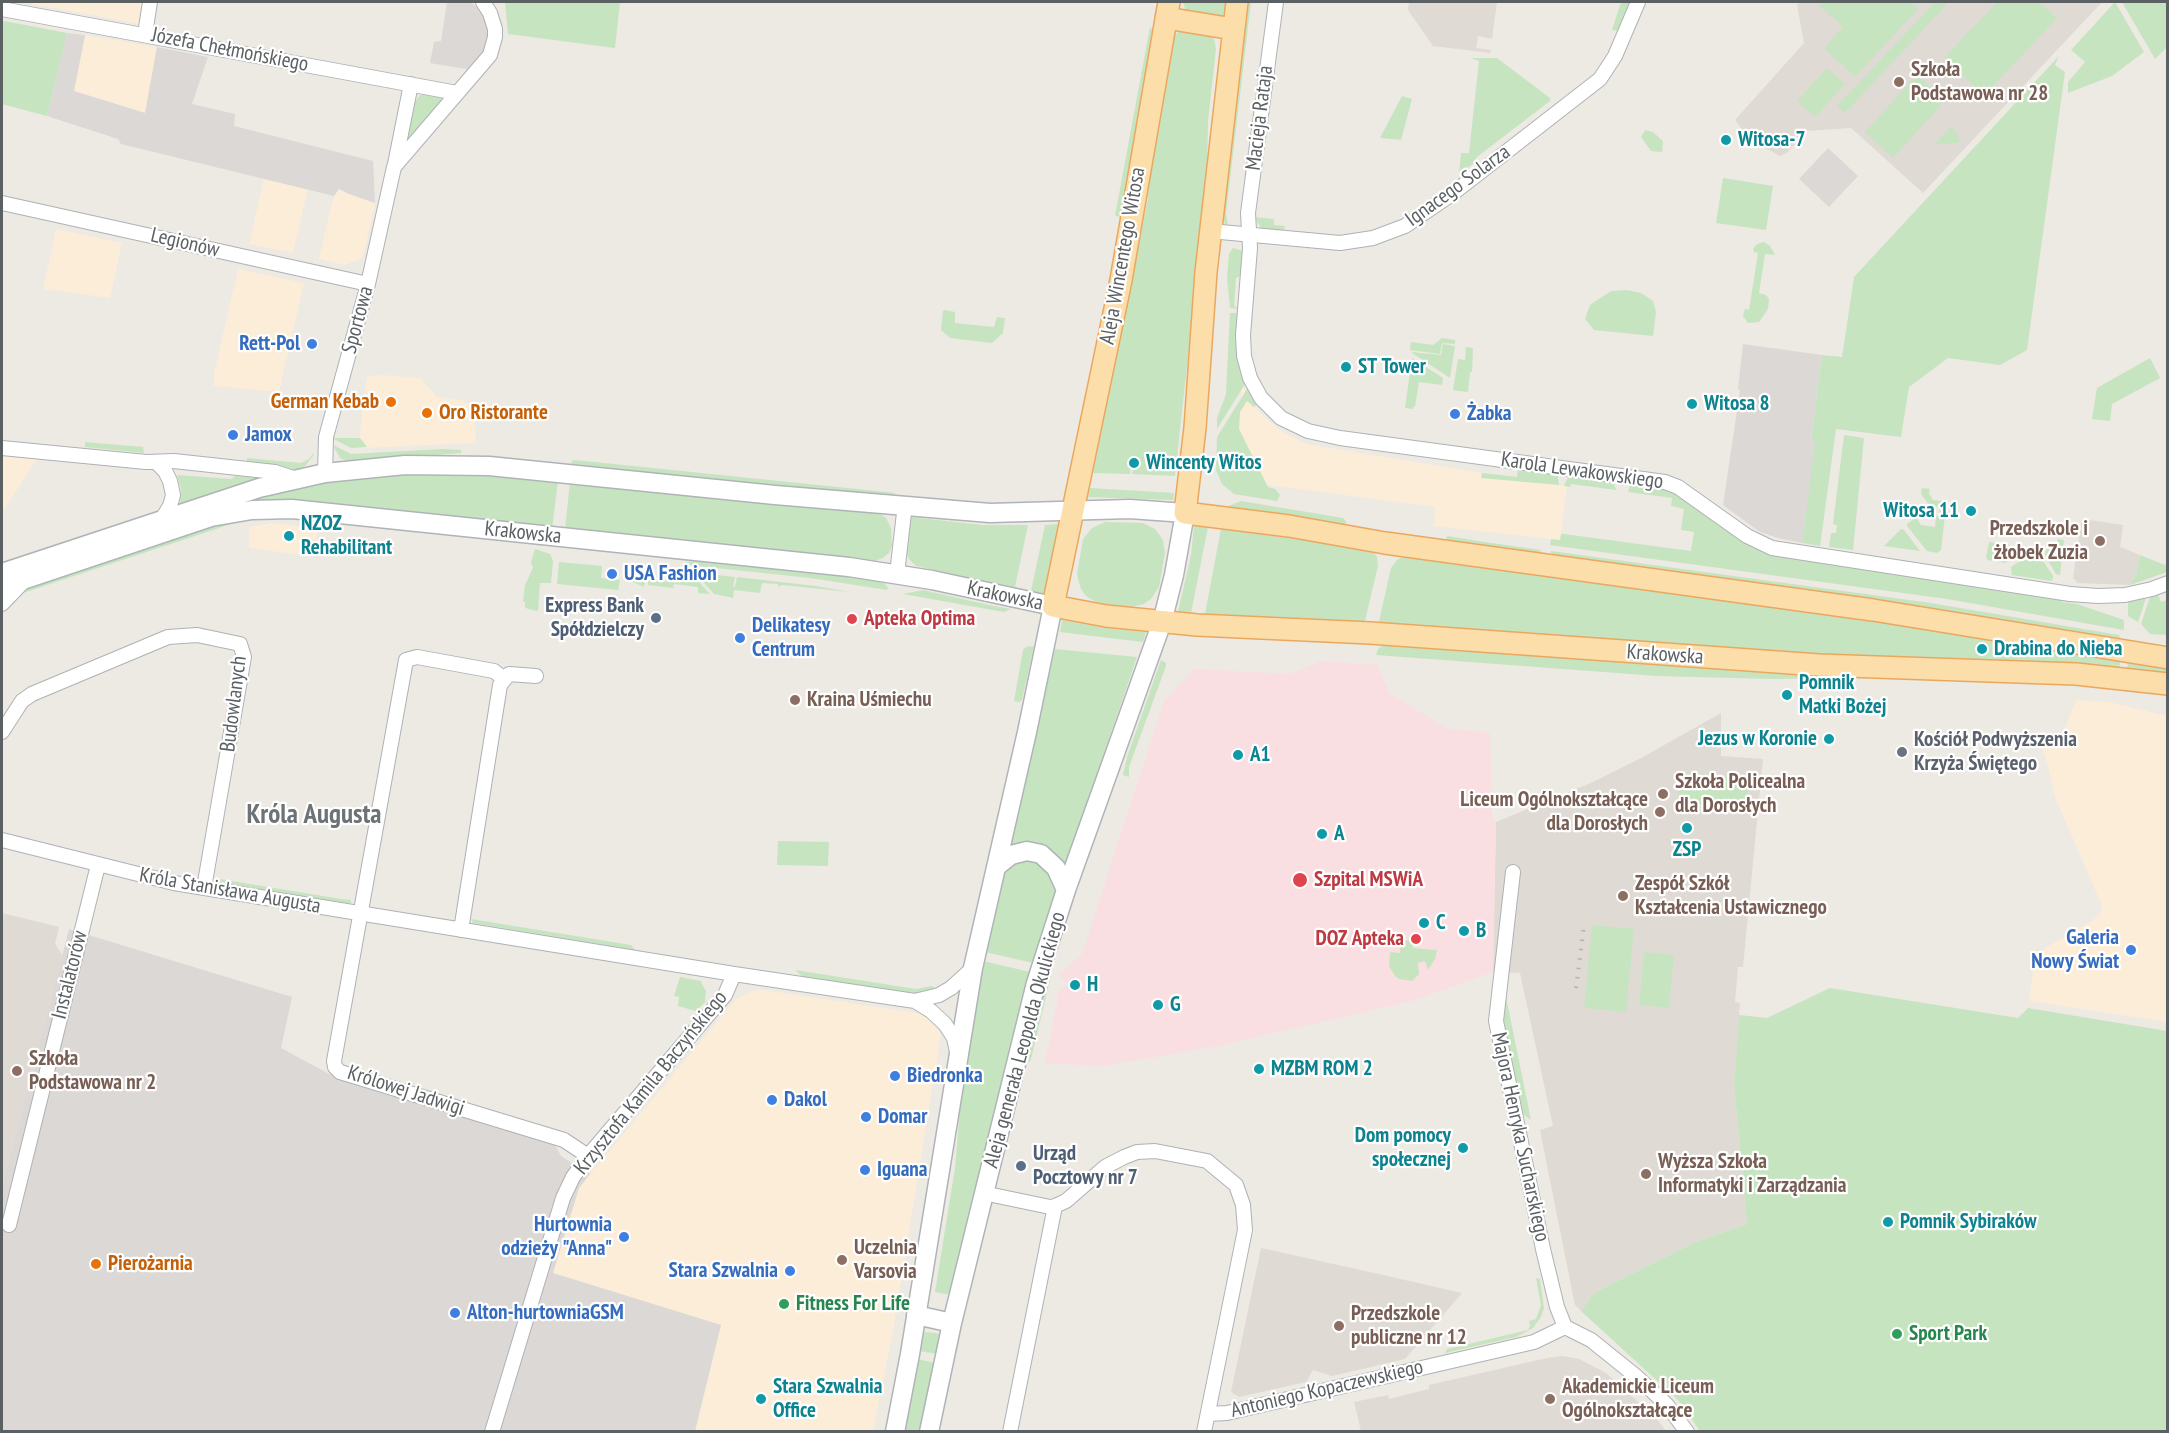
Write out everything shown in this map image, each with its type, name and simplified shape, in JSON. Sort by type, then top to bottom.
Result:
[{"type":"main road","points":[[1185,513],[1195,428],[1210,231],[1237,2]]},
{"type":"main road","points":[[1167,10],[1233,29]]},
{"type":"main road","name":"Aleja Wincentego Witosa","points":[[1053,606],[1121,280],[1167,10]]},
{"type":"main road","points":[[2,573],[162,519],[296,478],[405,465],[462,464],[775,495],[1003,513],[1130,509],[1185,513],[1289,526],[1390,544],[1862,608],[2168,658]]},
{"type":"main road","name":"Krakowska","points":[[2,587],[211,517],[273,509],[849,567],[897,574],[1106,616],[1162,622],[1370,633],[1764,662],[2076,674],[2168,684]]},
{"type":"main road","name":"Aleja generała Leopolda Okulickiego","points":[[929,1431],[983,1193],[1036,983],[1066,890],[1162,622],[1174,575],[1185,513]]},
{"type":"main road","points":[[895,1431],[973,968],[1027,732],[1053,606]]},
{"type":"main road","points":[[996,867],[1011,855],[1028,851],[1041,854],[1056,868],[1066,890]]},
{"type":"main road","points":[[916,1315],[952,1323]]},
{"type":"street","points":[[145,34],[150,2]]},
{"type":"street","name":"Sportowa","points":[[394,166],[483,63],[493,48],[495,29],[490,13],[483,2]]},
{"type":"street","name":"Macieja Rataja","points":[[1250,235],[1248,213],[1276,2]]},
{"type":"street","name":"Ignacego Solarza","points":[[1210,231],[1326,243],[1350,243],[1386,234],[1420,217],[1600,79],[1615,56],[1638,2]]},
{"type":"street","name":"Józefa Chełmońskiego","points":[[2,9],[457,93]]},
{"type":"street","name":"Sportowa","points":[[325,473],[326,437],[368,284],[411,84]]},
{"type":"street","name":"Legionów","points":[[2,202],[368,284]]},
{"type":"street","name":"Karola Lewakowskiego","points":[[1250,235],[1243,335],[1248,373],[1261,398],[1274,412],[1289,423],[1308,432],[1383,445],[1665,482],[1678,487],[1747,536],[1772,548],[2070,594],[2126,595],[2168,583]]},
{"type":"street","points":[[2,448],[157,463],[174,461],[275,472],[296,478]]},
{"type":"street","points":[[157,463],[171,482],[173,495],[170,506],[162,519]]},
{"type":"street","points":[[897,574],[904,504]]},
{"type":"street","points":[[2,604],[27,578]]},
{"type":"street","name":"Budowlanych","points":[[2,732],[22,701],[32,694],[168,637],[197,635],[240,644],[244,657],[204,888]]},
{"type":"street","points":[[361,914],[406,660],[417,657],[494,671],[504,679]]},
{"type":"street","points":[[461,930],[500,686],[509,675],[536,676]]},
{"type":"street","name":"Króla Stanisława Augusta","points":[[2,840],[98,865],[204,888],[915,1001],[939,995],[951,988],[973,968]]},
{"type":"street","name":"Instalatorów","points":[[9,1225],[98,865]]},
{"type":"street","name":"Majora Henryka Sucharskiego","points":[[1513,872],[1496,1022],[1543,1249],[1557,1307],[1565,1327]]},
{"type":"street","name":"Królowej Jadwigi","points":[[361,914],[334,1061],[335,1067],[340,1072],[564,1140],[588,1156]]},
{"type":"street","name":"Krzysztofa Kamila Baczyńskiego","points":[[492,1431],[563,1198],[573,1177],[588,1156],[721,1001],[729,990],[734,974]]},
{"type":"street","name":"Króla Stanisława Augusta","points":[[915,1001],[945,1024],[954,1038],[958,1057]]},
{"type":"street","points":[[983,1193],[1050,1207],[1055,1206],[1066,1201],[1105,1167],[1137,1152],[1170,1153],[1207,1161],[1236,1185],[1243,1205],[1245,1230],[1204,1431]]},
{"type":"street","points":[[1010,1431],[1055,1206]]},
{"type":"street","points":[[1565,1327],[1591,1340],[1636,1377],[1667,1405],[1687,1431]]},
{"type":"street","name":"Antoniego Kopaczewskiego","points":[[1208,1414],[1227,1413],[1527,1344],[1565,1327]]},
{"type":"shaded area","points":[[33,2],[143,2],[141,24],[32,4]]},
{"type":"shaded area","points":[[447,2],[469,2],[483,10],[489,25],[485,55],[472,70],[430,63],[434,42],[441,41]]},
{"type":"shaded area","points":[[1409,2],[1497,2],[1492,39],[1478,36],[1476,48],[1491,50],[1491,53],[1433,46],[1408,10]]},
{"type":"shaded area","name":"Szkoła Podstawowa nr 28","points":[[1800,2],[2102,2],[1923,193],[1851,128],[1807,131],[1787,153],[1780,156],[1750,140],[1735,120],[1804,43],[1797,5]]},
{"type":"shaded area","points":[[67,33],[85,35],[74,91],[145,113],[157,47],[208,57],[192,104],[235,114],[234,126],[373,161],[375,203],[339,189],[334,196],[121,144],[118,139],[47,116]]},
{"type":"shaded area","points":[[85,35],[157,47],[146,113],[74,91]]},
{"type":"shaded area","points":[[1828,148],[1858,176],[1829,207],[1799,179]]},
{"type":"shaded area","points":[[264,178],[308,188],[293,253],[249,244]]},
{"type":"shaded area","points":[[339,189],[375,203],[363,258],[345,265],[319,259],[334,196]]},
{"type":"shaded area","points":[[56,229],[122,243],[110,298],[43,289]]},
{"type":"shaded area","points":[[238,269],[304,283],[279,392],[214,386],[214,374]]},
{"type":"shaded area","points":[[1743,344],[1822,355],[1811,438],[1816,444],[1802,543],[1760,532],[1723,505],[1740,390],[1738,389]]},
{"type":"shaded area","points":[[381,375],[421,378],[437,397],[464,400],[465,403],[470,404],[474,409],[476,443],[362,448],[359,439],[367,377]]},
{"type":"shaded area","points":[[1242,385],[1253,405],[1265,418],[1281,431],[1306,444],[1482,473],[1481,477],[1567,486],[1560,540],[1434,526],[1435,507],[1267,485],[1238,429]]},
{"type":"shaded area","points":[[2,455],[37,459],[2,513]]},
{"type":"shaded area","points":[[2082,519],[2123,525],[2120,547],[2140,555],[2136,575],[2130,585],[2078,583],[2073,578]]},
{"type":"shaded area","points":[[271,523],[318,528],[315,555],[249,548],[249,527]]},
{"type":"shaded area","name":"Szpital MSWiA","points":[[1320,661],[1377,665],[1390,694],[1449,729],[1490,733],[1492,816],[1496,822],[1493,972],[1412,1001],[1218,1046],[1103,1066],[1045,1063],[1058,998],[1056,995],[1068,984],[1059,975],[1082,954],[1164,701],[1194,669],[1290,674]]},
{"type":"shaded area","points":[[2076,700],[2110,702],[2167,716],[2167,1022],[2029,1001],[2034,964],[2045,948],[2093,920],[2101,912],[2102,906],[2055,797],[2042,748],[2054,740],[2065,728]]},
{"type":"shaded area","name":"Zespół Szkół Kształcenia Ustawicznego","points":[[1721,713],[1721,756],[1763,759],[1743,967],[1738,967],[1735,1002],[1740,1003],[1734,1085],[1747,1224],[1696,1242],[1601,1289],[1592,1295],[1581,1311],[1575,1305],[1540,1130],[1553,1126],[1520,973],[1493,972],[1496,822],[1593,782]]},
{"type":"shaded area","name":"Szkoła Podstawowa nr 2","points":[[2,913],[59,927],[55,944],[63,956],[2,1187]]},
{"type":"shaded area","points":[[69,929],[292,997],[281,1048],[329,1074],[552,1140],[561,1156],[590,1174],[579,1188],[553,1273],[721,1325],[695,1431],[2,1432],[2,1187]]},
{"type":"shaded area","points":[[757,989],[917,1013],[926,1016],[941,1034],[893,1331],[873,1431],[695,1431],[721,1325],[553,1273],[579,1188],[736,999]]},
{"type":"shaded area","name":"Przedszkole publiczne nr 12","points":[[1261,1248],[1462,1293],[1405,1359],[1332,1376],[1313,1370],[1306,1382],[1239,1397],[1231,1392]]},
{"type":"shaded area","points":[[1563,1356],[1579,1359],[1606,1373],[1656,1418],[1666,1431],[1361,1431],[1354,1402],[1388,1395],[1389,1399],[1429,1389],[1429,1385]]},
{"type":"green space","points":[[505,2],[620,2],[615,48],[508,34]]},
{"type":"green space","points":[[1183,2],[1228,2],[1226,12],[1220,18],[1186,12]]},
{"type":"green space","points":[[1244,2],[1251,2],[1226,213],[1228,226],[1220,219]]},
{"type":"green space","points":[[1621,2],[1631,2],[1619,31],[1612,30]]},
{"type":"green space","points":[[1822,2],[1910,2],[1918,9],[1855,77],[1824,48],[1843,27],[1819,5]]},
{"type":"green space","points":[[1935,2],[1949,2],[1845,113],[1837,106]]},
{"type":"green space","points":[[1997,2],[2039,2],[2057,18],[1984,96],[1944,58]]},
{"type":"green space","points":[[2115,2],[2144,52],[2112,76],[2068,93],[2068,82],[2085,62],[2071,50]]},
{"type":"green space","points":[[2122,2],[2167,2],[2167,47],[2155,59]]},
{"type":"green space","points":[[2,22],[67,33],[47,116],[2,104]]},
{"type":"green space","points":[[1150,27],[1154,32],[1122,217],[1115,216]]},
{"type":"green space","points":[[1180,31],[1209,34],[1214,39],[1216,49],[1208,121],[1207,182],[1175,476],[1132,474],[1136,461],[1132,460],[1130,474],[1093,473],[1148,198],[1152,141],[1172,36]]},
{"type":"green space","points":[[2059,56],[2055,65],[2065,72],[2027,350],[2000,365],[1948,358],[1909,387],[1901,437],[1836,429],[1820,546],[1802,543],[1815,444],[1811,438],[1822,355],[1842,357],[1854,277]]},
{"type":"green space","points":[[1471,58],[1497,58],[1550,98],[1550,101],[1477,157],[1474,163],[1459,174],[1461,153],[1469,153],[1479,61]]},
{"type":"green space","points":[[1827,68],[1845,84],[1815,117],[1797,101]]},
{"type":"green space","points":[[1917,75],[1945,101],[1893,158],[1865,132]]},
{"type":"green space","points":[[425,93],[441,95],[443,99],[406,143],[415,102]]},
{"type":"green space","points":[[1402,96],[1412,99],[1401,140],[1380,138]]},
{"type":"green space","points":[[1951,126],[1958,136],[1959,143],[1934,146],[1933,143],[1937,142]]},
{"type":"green space","points":[[1645,130],[1653,132],[1663,141],[1662,152],[1651,151],[1641,137]]},
{"type":"green space","points":[[1723,178],[1773,186],[1766,230],[1716,223]]},
{"type":"green space","points":[[1254,217],[1274,219],[1274,225],[1285,226],[1284,230],[1262,229]]},
{"type":"green space","points":[[1764,242],[1770,246],[1775,255],[1765,254],[1759,293],[1766,295],[1769,299],[1768,309],[1759,322],[1748,323],[1743,316],[1745,309],[1749,310],[1758,253],[1753,249],[1757,244]]},
{"type":"green space","points":[[1233,248],[1243,251],[1241,276],[1236,278],[1234,306],[1239,309],[1230,308],[1227,278],[1229,254]]},
{"type":"green space","points":[[1627,290],[1641,293],[1653,301],[1656,312],[1653,336],[1594,330],[1585,319],[1590,305],[1611,291]]},
{"type":"green space","points":[[945,310],[955,312],[955,323],[994,327],[997,317],[1005,318],[1003,333],[992,343],[950,338],[941,330]]},
{"type":"green space","points":[[1230,313],[1239,313],[1237,355],[1245,384],[1217,429],[1217,418],[1226,394]]},
{"type":"green space","points":[[1442,338],[1455,340],[1455,344],[1442,343],[1440,354],[1410,350],[1411,342],[1433,345]]},
{"type":"green space","points":[[1443,344],[1455,346],[1450,378],[1412,353],[1441,355]]},
{"type":"green space","points":[[1466,347],[1473,348],[1468,392],[1453,390],[1458,359],[1465,360]]},
{"type":"green space","points":[[1412,358],[1443,378],[1442,385],[1419,382],[1415,406],[1412,409],[1405,408]]},
{"type":"green space","points":[[2150,358],[2160,378],[2112,404],[2110,421],[2092,419],[2097,388]]},
{"type":"green space","points":[[1247,389],[1257,404],[1254,407],[1247,401],[1240,412],[1239,429],[1268,487],[1275,489],[1280,495],[1277,501],[1234,494],[1222,484],[1216,470],[1217,437]]},
{"type":"green space","points":[[1844,435],[1864,438],[1853,550],[1829,547],[1831,533],[1836,533],[1837,525],[1833,524]]},
{"type":"green space","points":[[332,438],[360,438],[367,447],[351,448]]},
{"type":"green space","points":[[85,442],[143,447],[144,453],[85,447]]},
{"type":"green space","points":[[333,445],[351,454],[443,449],[461,450],[461,453],[351,462],[340,458]]},
{"type":"green space","points":[[314,452],[305,466],[297,470],[247,464],[247,458],[301,463],[309,459]]},
{"type":"green space","points":[[572,461],[896,493],[890,495],[746,484],[571,466]]},
{"type":"green space","points":[[1518,468],[1557,472],[1559,485],[1481,478],[1482,473],[1517,477]]},
{"type":"green space","points":[[241,472],[273,475],[180,506],[181,489],[177,475],[231,479]]},
{"type":"green space","points":[[399,472],[439,472],[558,481],[552,529],[245,503],[244,499],[333,480]]},
{"type":"green space","points":[[1569,475],[1610,480],[1616,490],[1571,484],[1570,487],[1564,486]]},
{"type":"green space","points":[[570,482],[880,514],[886,518],[891,528],[892,546],[883,558],[872,562],[565,529]]},
{"type":"green space","points":[[1638,483],[1665,489],[1679,496],[1753,548],[1788,558],[2062,598],[2062,602],[2077,604],[2124,620],[2124,630],[1947,599],[1550,545],[1551,539],[1560,540],[1561,534],[1564,534],[1691,551],[1694,532],[1681,530],[1684,509],[1671,506],[1672,498],[1628,492],[1630,486]]},
{"type":"green space","points":[[1090,488],[1174,493],[1173,500],[1088,497]]},
{"type":"green space","points":[[1922,488],[1930,489],[1929,494],[1933,500],[1941,501],[1946,506],[1941,550],[1937,553],[1927,551],[1907,526],[1916,517],[1921,525],[1935,527],[1940,507],[1930,506],[1921,494]]},
{"type":"green space","points":[[1241,501],[1343,518],[1346,526],[1226,507]]},
{"type":"green space","points":[[910,517],[983,525],[1028,525],[1015,587],[916,566],[909,559],[906,551]]},
{"type":"green space","points":[[240,521],[20,594],[30,587],[192,529]]},
{"type":"green space","points":[[1105,522],[1143,523],[1155,529],[1163,540],[1165,553],[1159,587],[1151,599],[1144,604],[1131,607],[1098,603],[1086,596],[1081,589],[1077,575],[1083,539],[1092,528]]},
{"type":"green space","points":[[1059,524],[1046,594],[1031,591],[1045,525]]},
{"type":"green space","points":[[1194,525],[1208,527],[1191,613],[1178,612],[1191,555]]},
{"type":"green space","points":[[1221,529],[1366,548],[1374,552],[1378,566],[1364,625],[1205,614]]},
{"type":"green space","points":[[1901,529],[1904,530],[1920,551],[1884,546]]},
{"type":"green space","points":[[1447,536],[1541,550],[1539,556],[1467,546],[1446,540]]},
{"type":"green space","points":[[2058,539],[2064,540],[2060,575],[2056,574],[2045,556],[2046,550]]},
{"type":"green space","points":[[1989,542],[2010,545],[2006,563],[1988,560],[1986,557]]},
{"type":"green space","points":[[535,549],[550,554],[553,561],[551,583],[540,583],[538,611],[528,609],[523,602],[525,585],[533,568],[531,562]]},
{"type":"green space","points":[[1551,551],[1931,603],[2119,635],[2123,643],[1552,558]]},
{"type":"green space","points":[[1407,554],[1878,619],[2121,658],[2119,669],[1830,658],[1378,626],[1391,568],[1397,560]]},
{"type":"green space","points":[[2029,555],[2040,556],[2053,576],[2052,581],[2012,575],[2011,567]]},
{"type":"green space","points":[[2140,555],[2165,565],[2167,562],[2167,572],[2130,585],[2136,575]]},
{"type":"green space","points":[[706,560],[851,577],[884,583],[888,588],[887,590],[810,578],[688,565],[685,562]]},
{"type":"green space","points":[[559,562],[602,566],[601,578],[620,580],[618,590],[557,584]]},
{"type":"green space","points":[[623,569],[645,571],[644,587],[633,582],[623,572]]},
{"type":"green space","points":[[671,573],[682,574],[682,581],[692,582],[694,577],[710,594],[698,593],[698,587],[674,584],[673,588],[648,585],[648,580],[670,582]]},
{"type":"green space","points":[[709,574],[735,577],[733,586],[735,587],[737,577],[850,592],[782,585],[779,587],[778,584],[762,583],[760,593],[734,590],[733,598],[714,594],[698,576]]},
{"type":"green space","points":[[923,590],[1011,609],[1004,612],[903,594]]},
{"type":"green space","points":[[2158,594],[2161,602],[2167,600],[2167,635],[2150,634],[2141,624],[2150,597]]},
{"type":"green space","points":[[2146,598],[2138,622],[2128,616],[2128,601]]},
{"type":"green space","points":[[1062,620],[1146,632],[1143,642],[1060,632]]},
{"type":"green space","points":[[1386,643],[1868,674],[1869,678],[1772,679],[1657,676],[1376,655],[1378,649]]},
{"type":"green space","points":[[1034,646],[1022,700],[1014,701],[1023,650]]},
{"type":"green space","points":[[1055,649],[1137,657],[1065,867],[1046,848],[1008,849]]},
{"type":"green space","points":[[1161,660],[1166,663],[1166,666],[1129,767],[1129,777],[1123,775],[1127,757]]},
{"type":"green space","points":[[2128,660],[2167,666],[2167,676],[2127,670]]},
{"type":"green space","points":[[1680,772],[1748,779],[1745,810],[1678,803]]},
{"type":"green space","points":[[778,841],[829,842],[828,866],[777,865]]},
{"type":"green space","points":[[1035,858],[1055,879],[1057,892],[1033,963],[985,952],[1005,868],[1013,861]]},
{"type":"green space","points":[[220,879],[351,900],[351,903],[225,883],[219,881]]},
{"type":"green space","points":[[471,919],[631,945],[635,950],[473,923]]},
{"type":"green space","points":[[1592,925],[1634,929],[1626,1012],[1584,1008]]},
{"type":"green space","points":[[1401,940],[1413,941],[1413,948],[1437,950],[1435,959],[1428,970],[1425,961],[1418,963],[1419,974],[1412,981],[1399,979],[1389,966],[1390,952],[1400,953]]},
{"type":"green space","points":[[1644,952],[1674,955],[1669,1008],[1639,1005]]},
{"type":"green space","points":[[983,961],[1030,972],[951,1294],[946,1294],[935,1292],[955,1168],[962,1084]]},
{"type":"green space","points":[[795,970],[916,989],[932,986],[937,990],[915,995],[803,977]]},
{"type":"green space","points":[[1047,975],[1051,976],[1031,1059],[1022,1071]]},
{"type":"green space","points":[[680,977],[701,981],[706,991],[705,1002],[696,1011],[678,1006],[679,997],[674,996]]},
{"type":"green space","points":[[1505,985],[1531,1120],[1521,1113],[1501,1022]]},
{"type":"green space","points":[[1830,988],[2018,1018],[2028,1008],[2167,1031],[2167,1431],[1700,1431],[1678,1400],[1581,1311],[1592,1295],[1601,1289],[1696,1242],[1747,1224],[1734,1085],[1739,1015],[1767,1018]]},
{"type":"green space","points":[[1536,1278],[1540,1279],[1544,1308],[1533,1328],[1516,1337],[1445,1353],[1447,1349],[1528,1330],[1529,1321],[1536,1319],[1541,1305]]},
{"type":"green space","points":[[923,1332],[941,1335],[937,1354],[919,1351]]},
{"type":"green space","points":[[917,1359],[935,1363],[921,1431],[902,1432]]},
{"type":"railway","points":[[1576,988],[1584,926]]},
{"type":"place","name":"Szkoła Podstawowa nr 28","points":[[1899,82]]},
{"type":"place","name":"Witosa-7","points":[[1726,140]]},
{"type":"place","name":"Rett-Pol","points":[[312,344]]},
{"type":"place","name":"ST Tower","points":[[1346,367]]},
{"type":"place","name":"German Kebab","points":[[391,402]]},
{"type":"place","name":"Witosa 8","points":[[1692,404]]},
{"type":"place","name":"Oro Ristorante","points":[[427,413]]},
{"type":"place","name":"Żabka","points":[[1455,414]]},
{"type":"place","name":"Jamox","points":[[233,435]]},
{"type":"place","name":"Wincenty Witos","points":[[1134,463]]},
{"type":"place","name":"Witosa 11","points":[[1971,511]]},
{"type":"place","name":"NZOZ Rehabilitant","points":[[289,536]]},
{"type":"place","name":"Przedszkole i żłobek Zuzia","points":[[2100,541]]},
{"type":"place","name":"USA Fashion","points":[[612,574]]},
{"type":"place","name":"Express Bank Spółdzielczy","points":[[656,618]]},
{"type":"place","name":"Apteka Optima","points":[[852,619]]},
{"type":"place","name":"Delikatesy Centrum","points":[[740,638]]},
{"type":"place","name":"Drabina do Nieba","points":[[1982,649]]},
{"type":"place","name":"Pomnik Matki Bożej","points":[[1787,695]]},
{"type":"place","name":"Kraina Uśmiechu","points":[[795,700]]},
{"type":"place","name":"Jezus w Koronie","points":[[1829,739]]},
{"type":"place","name":"Kościół Podwyższenia Krzyża Świętego","points":[[1902,752]]},
{"type":"place","name":"A1","points":[[1238,755]]},
{"type":"place","name":"Szkoła Policealna dla Dorosłych","points":[[1663,794]]},
{"type":"place","name":"Liceum Ogólnokształcące dla Dorosłych","points":[[1660,812]]},
{"type":"place","name":"ZSP","points":[[1687,828]]},
{"type":"place","name":"A","points":[[1322,834]]},
{"type":"place","name":"Szpital MSWiA","points":[[1300,880]]},
{"type":"place","name":"Zespół Szkół Kształcenia Ustawicznego","points":[[1623,896]]},
{"type":"place","name":"C","points":[[1424,923]]},
{"type":"place","name":"B","points":[[1464,931]]},
{"type":"place","name":"DOZ Apteka","points":[[1416,939]]},
{"type":"place","name":"Galeria Nowy Świat","points":[[2131,950]]},
{"type":"place","name":"H","points":[[1075,985]]},
{"type":"place","name":"G","points":[[1158,1005]]},
{"type":"place","name":"MZBM ROM 2","points":[[1259,1069]]},
{"type":"place","name":"Szkoła Podstawowa nr 2","points":[[17,1071]]},
{"type":"place","name":"Biedronka","points":[[895,1076]]},
{"type":"place","name":"Dakol","points":[[772,1100]]},
{"type":"place","name":"Domar","points":[[866,1117]]},
{"type":"place","name":"Dom pomocy społecznej","points":[[1463,1148]]},
{"type":"place","name":"Urząd Pocztowy nr 7","points":[[1021,1166]]},
{"type":"place","name":"Iguana","points":[[865,1170]]},
{"type":"place","name":"Wyższa Szkoła Informatyki i Zarządzania","points":[[1646,1174]]},
{"type":"place","name":"Pomnik Sybiraków","points":[[1888,1222]]},
{"type":"place","name":"Hurtownia odzieży \"Anna\"","points":[[624,1237]]},
{"type":"place","name":"Uczelnia Varsovia","points":[[842,1260]]},
{"type":"place","name":"Pierożarnia","points":[[96,1264]]},
{"type":"place","name":"Stara Szwalnia","points":[[790,1271]]},
{"type":"place","name":"Fitness For Life","points":[[784,1304]]},
{"type":"place","name":"Alton-hurtowniaGSM","points":[[455,1313]]},
{"type":"place","name":"Przedszkole publiczne nr 12","points":[[1339,1326]]},
{"type":"place","name":"Sport Park","points":[[1897,1334]]},
{"type":"place","name":"Stara Szwalnia Office","points":[[761,1399]]},
{"type":"place","name":"Akademickie Liceum Ogólnokształcące","points":[[1550,1399]]},
{"type":"district","name":"Króla Augusta","points":[[314,815]]}]
